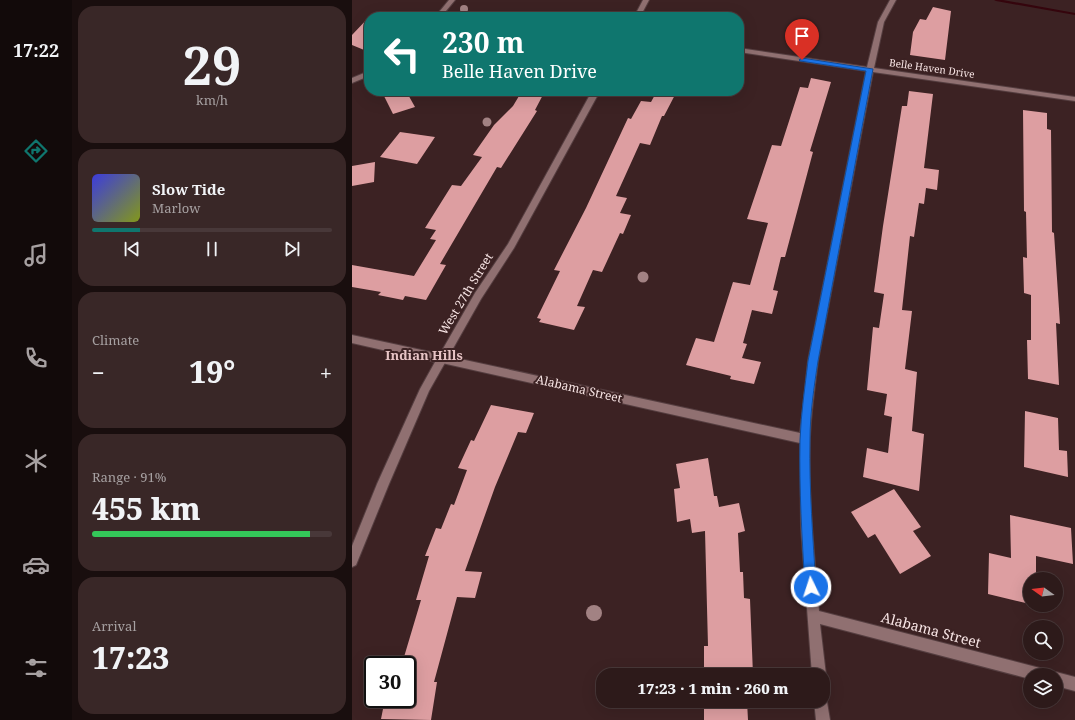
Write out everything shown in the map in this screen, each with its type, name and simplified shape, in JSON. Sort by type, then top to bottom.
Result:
[{"type":"street","points":[[442,12],[452,0]]},
{"type":"street","points":[[640,12],[646,0]]},
{"type":"street","points":[[818,668],[805,514],[805,439],[813,361],[870,69],[881,22],[894,0]]},
{"type":"street","name":"Belle Haven Drive","points":[[744,51],[1075,99]]},
{"type":"street","points":[[352,81],[364,75]]},
{"type":"street","name":"West 27th Street","points":[[352,561],[392,464],[426,389],[478,296],[511,246],[593,96]]},
{"type":"street","name":"Alabama Street","points":[[352,338],[805,439]]},
{"type":"street","name":"Alabama Street","points":[[813,616],[1023,671]]},
{"type":"street","points":[[1063,681],[1075,684]]},
{"type":"street","points":[[822,708],[823,720]]},
{"type":"building","points":[[933,7],[951,11],[945,60],[910,55],[913,32],[920,19],[926,20]]},
{"type":"building","points":[[364,22],[364,50],[352,45],[352,35]]},
{"type":"building","points":[[811,78],[831,82],[810,151],[813,152],[785,257],[781,257],[773,290],[778,291],[772,314],[752,310],[743,343],[747,344],[742,358],[761,362],[754,384],[730,379],[731,376],[686,365],[696,338],[714,342],[733,282],[750,285],[768,223],[747,219],[772,145],[781,146],[800,87],[808,88]]},
{"type":"building","points":[[909,91],[933,94],[924,168],[939,170],[937,190],[926,188],[924,204],[919,203],[914,237],[910,236],[902,310],[912,311],[905,369],[917,372],[912,431],[924,434],[919,491],[863,477],[867,448],[888,453],[892,417],[884,415],[887,394],[867,390],[873,327],[879,328],[884,294],[874,292],[883,226],[902,106],[907,106]]},
{"type":"building","points":[[384,96],[409,96],[415,107],[393,114]]},
{"type":"building","points":[[519,96],[542,96],[535,110],[537,111],[501,168],[497,167],[440,264],[446,265],[426,300],[405,296],[403,300],[378,295],[381,292],[352,287],[352,265],[414,276],[436,240],[430,239],[436,230],[425,228],[452,185],[461,186],[482,157],[473,155],[494,125],[513,106]]},
{"type":"building","points":[[654,96],[674,96],[664,116],[662,116],[650,145],[640,143],[616,196],[627,198],[620,213],[631,215],[623,234],[620,233],[602,272],[593,270],[577,306],[585,307],[574,330],[539,322],[541,319],[537,318],[560,271],[554,270],[586,208],[628,118],[631,119],[641,101],[651,102]]},
{"type":"building","points":[[1023,110],[1047,113],[1047,129],[1051,130],[1052,232],[1054,233],[1060,324],[1056,323],[1059,385],[1028,379],[1027,340],[1031,340],[1031,295],[1024,293],[1023,257],[1027,258],[1026,212],[1024,211]]},
{"type":"building","points":[[400,132],[435,137],[417,164],[380,157]]},
{"type":"building","points":[[375,162],[374,182],[352,186],[352,166]]},
{"type":"building","points":[[491,405],[534,413],[526,433],[518,432],[495,487],[465,571],[482,572],[475,598],[457,597],[434,682],[437,682],[431,720],[381,719],[383,708],[416,708],[416,656],[404,656],[421,600],[416,600],[429,556],[425,556],[436,528],[441,529],[451,504],[454,505],[467,470],[458,468],[471,440],[474,441]]},
{"type":"building","points":[[1025,411],[1058,418],[1059,450],[1067,451],[1068,477],[1024,467]]},
{"type":"building","points":[[708,458],[714,496],[717,496],[719,507],[739,503],[745,531],[738,533],[740,572],[743,572],[744,598],[750,599],[753,668],[704,668],[704,646],[708,646],[705,531],[692,533],[690,519],[677,522],[674,489],[680,488],[676,464]]},
{"type":"building","points":[[894,489],[921,527],[913,531],[931,556],[900,574],[875,534],[868,538],[851,512]]},
{"type":"building","points":[[1010,515],[1071,528],[1073,564],[1036,556],[1036,572],[1023,572],[1023,602],[988,594],[989,553],[1011,558]]},
{"type":"building","points":[[704,708],[747,708],[748,720],[704,720]]},
{"type":"waterway","points":[[996,0],[1075,14]]},
{"type":"district","name":"Indian Hills","points":[[424,355]]},
{"type":"route","points":[[802,60],[870,69],[813,361],[807,408],[805,439],[805,514],[811,587]]}]
